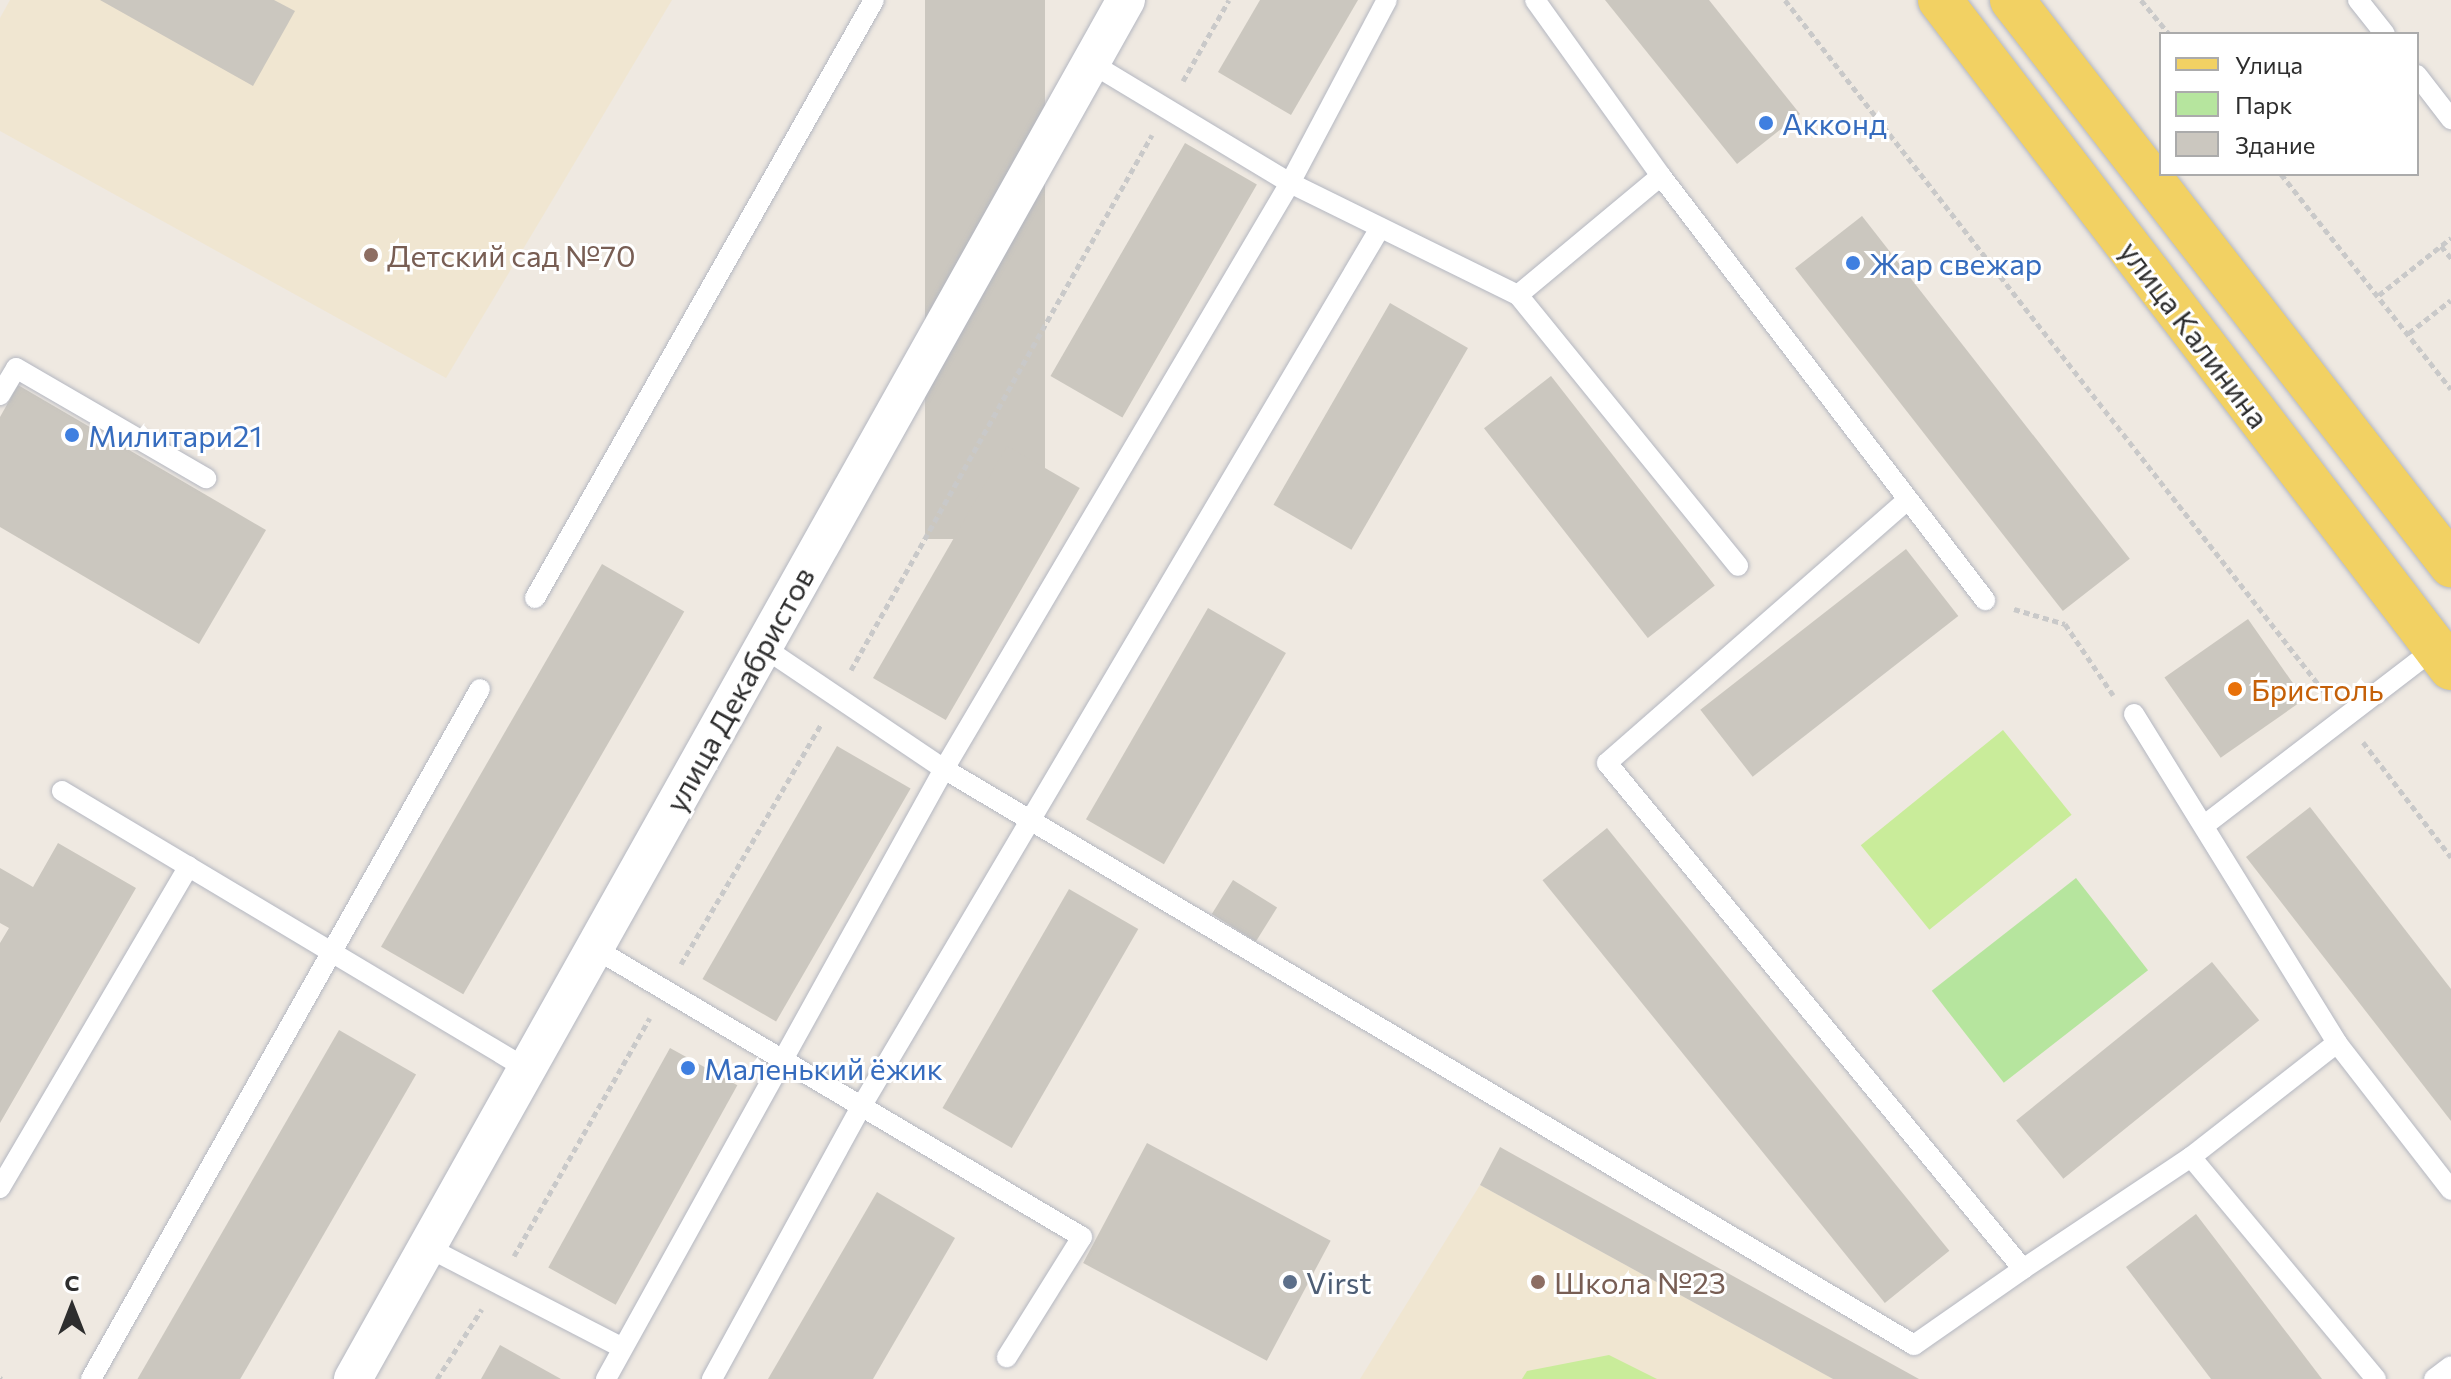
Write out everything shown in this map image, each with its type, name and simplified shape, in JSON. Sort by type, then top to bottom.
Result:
[{"type":"main road","name":"улица Калинина","points":[[1940,0],[2443,658]]},
{"type":"main road","name":"улица Калинина","points":[[2012,0],[2451,565]]},
{"type":"street","name":"улица Декабристов","points":[[353,1379],[1126,0]]},
{"type":"lane","points":[[535,598],[874,0]]},
{"type":"lane","points":[[606,1379],[786,1062],[944,769],[1290,183],[1387,0]]},
{"type":"lane","points":[[1535,0],[1661,176],[1985,600]]},
{"type":"lane","points":[[2358,0],[2383,32]]},
{"type":"lane","points":[[1091,63],[1290,183],[1518,295],[1738,566]]},
{"type":"lane","points":[[2419,78],[2451,119]]},
{"type":"lane","points":[[1518,295],[1661,176]]},
{"type":"lane","points":[[712,1379],[861,1107],[1033,822],[1380,228]]},
{"type":"lane","points":[[0,395],[16,368],[206,478]]},
{"type":"lane","points":[[1907,500],[1607,763],[2023,1269]]},
{"type":"lane","points":[[763,647],[944,769],[1914,1345],[2191,1157],[2337,1043]]},
{"type":"lane","points":[[2206,824],[2443,658]]},
{"type":"lane","points":[[91,1379],[480,689]]},
{"type":"lane","points":[[2134,714],[2206,824],[2337,1043],[2451,1190]]},
{"type":"lane","points":[[62,791],[527,1069]]},
{"type":"lane","points":[[0,1188],[189,866]]},
{"type":"lane","points":[[594,948],[1082,1237],[1007,1357]]},
{"type":"lane","points":[[2191,1157],[2376,1379]]},
{"type":"lane","points":[[427,1247],[623,1348]]},
{"type":"lane","points":[[2434,1379],[2451,1366]]},
{"type":"path","points":[[1785,0],[2327,696]]},
{"type":"path","points":[[2141,0],[2167,32]]},
{"type":"path","points":[[2283,176],[2451,389]]},
{"type":"path","points":[[2379,295],[2451,238]]},
{"type":"path","points":[[2441,246],[2451,258]]},
{"type":"path","points":[[2409,333],[2451,300]]},
{"type":"path","points":[[1985,600],[2065,624],[2119,703],[2134,714]]},
{"type":"path","points":[[2353,729],[2451,857]]},
{"type":"shaded area","name":"Детский сад №70","points":[[10,0],[672,0],[446,378],[0,131],[0,18]]},
{"type":"shaded area","name":"Школа №23","points":[[1480,1185],[1833,1379],[1360,1379]]},
{"type":"green space","points":[[2003,730],[2072,815],[1929,930],[1861,845]]},
{"type":"green space","points":[[2076,878],[2148,970],[2004,1083],[1932,991]]},
{"type":"green space","points":[[1609,1355],[1657,1379],[1522,1379],[1527,1371]]},
{"type":"building","points":[[100,0],[274,0],[295,11],[253,86]]},
{"type":"building","points":[[925,0],[1045,0],[1045,539],[925,539]]},
{"type":"building","points":[[1260,0],[1358,0],[1291,115],[1218,72]]},
{"type":"building","points":[[1605,0],[1709,0],[1800,114],[1737,164]]},
{"type":"building","points":[[1185,143],[1257,184],[1122,417],[1050,376]]},
{"type":"building","points":[[1862,216],[2130,559],[2063,611],[1795,268]]},
{"type":"building","points":[[1390,303],[1468,348],[1351,550],[1274,505]]},
{"type":"building","points":[[1551,376],[1715,586],[1648,638],[1484,428]]},
{"type":"building","points":[[18,385],[266,530],[199,644],[0,527],[0,417]]},
{"type":"building","points":[[1007,446],[1080,488],[946,720],[873,678]]},
{"type":"building","points":[[1906,549],[1958,616],[1753,777],[1700,710]]},
{"type":"building","points":[[602,564],[684,612],[463,994],[381,947]]},
{"type":"building","points":[[1208,608],[1286,653],[1164,864],[1086,819]]},
{"type":"building","name":"Бристоль","points":[[2248,619],[2304,699],[2221,758],[2164,678]]},
{"type":"building","points":[[837,746],[911,788],[776,1021],[702,979]]},
{"type":"building","points":[[2310,807],[2451,989],[2451,1121],[2246,857]]},
{"type":"building","points":[[1607,828],[1949,1251],[1885,1303],[1542,880]]},
{"type":"building","points":[[58,843],[136,888],[0,1123],[0,943],[9,928],[0,923],[0,868],[33,887]]},
{"type":"building","points":[[1233,880],[1277,908],[1256,941],[1212,914]]},
{"type":"building","points":[[1069,889],[1138,929],[1012,1148],[943,1108]]},
{"type":"building","points":[[2212,962],[2259,1020],[2063,1179],[2016,1121]]},
{"type":"building","points":[[339,1030],[416,1074],[240,1379],[138,1379]]},
{"type":"building","points":[[670,1048],[737,1085],[616,1305],[548,1268]]},
{"type":"building","points":[[1147,1143],[1331,1241],[1267,1361],[1083,1263]]},
{"type":"building","points":[[1500,1147],[1919,1379],[1833,1379],[1480,1185]]},
{"type":"building","points":[[877,1192],[955,1238],[873,1379],[768,1379]]},
{"type":"building","points":[[2196,1214],[2322,1379],[2211,1379],[2126,1267]]},
{"type":"building","points":[[500,1345],[561,1379],[481,1379]]},
{"type":"place","name":"Акконд","points":[[1766,123]]},
{"type":"place","name":"Детский сад №70","points":[[371,255]]},
{"type":"place","name":"Жар свежар","points":[[1853,263]]},
{"type":"place","name":"Милитари21","points":[[72,435]]},
{"type":"place","name":"Бристоль","points":[[2235,689]]},
{"type":"place","name":"Маленький ёжик","points":[[688,1068]]},
{"type":"place","name":"Virst","points":[[1290,1282]]},
{"type":"place","name":"Школа №23","points":[[1538,1282]]}]
